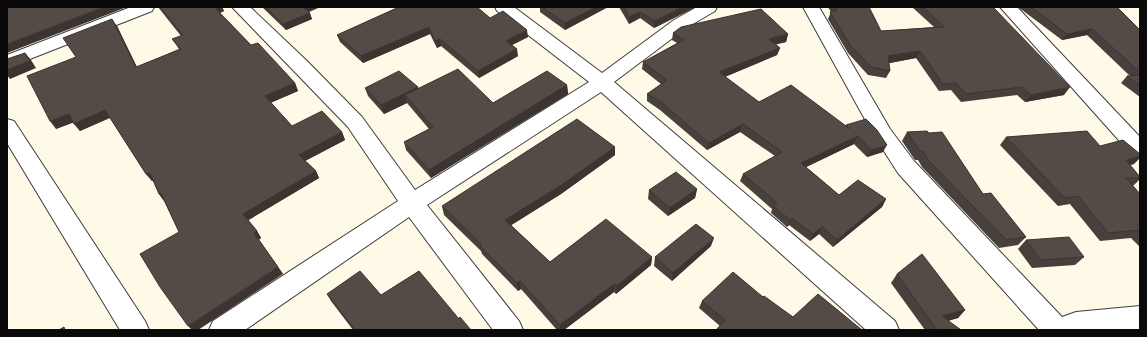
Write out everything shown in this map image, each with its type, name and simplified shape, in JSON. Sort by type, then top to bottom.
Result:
[{"type":"street","points":[[7,62],[146,7]]},
{"type":"street","points":[[240,7],[300,65],[355,122],[412,203],[509,330]]},
{"type":"street","points":[[503,7],[602,82],[885,330]]},
{"type":"street","points":[[224,330],[412,203],[602,82],[680,24],[709,7]]},
{"type":"street","points":[[811,7],[883,134],[906,167],[1056,330]]},
{"type":"street","points":[[1008,7],[1140,150]]},
{"type":"street","points":[[7,126],[134,330]]},
{"type":"street","points":[[1063,330],[1076,324],[1140,318]]},
{"type":"building","points":[[7,7],[104,7],[7,44]]},
{"type":"building","points":[[160,7],[214,7],[251,45],[258,43],[295,83],[265,96],[292,126],[322,111],[342,132],[299,155],[316,171],[243,214],[257,231],[254,233],[278,267],[188,326],[160,287],[140,254],[179,232],[150,173],[146,174],[105,110],[74,124],[69,114],[50,121],[27,76],[76,57],[63,38],[112,19],[136,67],[181,49],[172,39],[183,35]]},
{"type":"building","points":[[266,7],[303,7],[310,13],[283,24]]},
{"type":"building","points":[[399,7],[477,7],[490,18],[503,11],[527,30],[506,41],[517,49],[478,71],[440,39],[435,41],[429,27],[361,56],[337,35]]},
{"type":"building","points":[[542,7],[596,7],[565,23]]},
{"type":"building","points":[[624,7],[683,7],[655,21],[640,12],[629,17]]},
{"type":"building","points":[[835,7],[869,7],[881,31],[944,27],[923,7],[993,7],[1070,87],[1031,95],[1022,87],[966,94],[956,83],[943,84],[920,51],[888,56],[890,71],[871,67],[851,46],[830,12],[837,11]]},
{"type":"building","points":[[1031,7],[1117,7],[1140,30],[1140,72],[1092,29],[1067,34]]},
{"type":"building","points":[[761,9],[788,34],[769,39],[780,48],[719,72],[759,102],[791,85],[850,129],[846,125],[866,119],[877,130],[887,145],[871,150],[858,136],[801,163],[839,195],[858,180],[886,199],[837,240],[822,227],[813,234],[792,218],[790,220],[773,206],[777,203],[743,174],[782,152],[743,124],[709,143],[661,102],[647,94],[667,80],[643,62],[684,40],[673,33],[681,27]]},
{"type":"building","points":[[25,53],[30,61],[7,70],[7,59]]},
{"type":"building","points":[[458,69],[493,103],[547,71],[567,85],[429,170],[404,142],[433,127],[405,95]]},
{"type":"building","points":[[399,71],[418,87],[381,105],[365,88]]},
{"type":"building","points":[[1140,75],[1140,85],[1127,76]]},
{"type":"building","points":[[577,119],[615,147],[560,186],[505,220],[550,262],[606,219],[652,257],[617,286],[614,284],[560,325],[520,281],[517,283],[480,246],[482,245],[442,206]]},
{"type":"building","points":[[927,131],[929,133],[942,132],[983,194],[991,193],[1026,237],[1006,240],[927,159],[923,151],[920,151],[907,132]]},
{"type":"building","points":[[1087,131],[1100,146],[1123,140],[1140,154],[1140,156],[1126,160],[1140,178],[1126,178],[1140,194],[1140,230],[1108,233],[1078,196],[1065,198],[1006,137]]},
{"type":"building","points":[[676,172],[697,189],[670,208],[649,190]]},
{"type":"building","points":[[696,224],[714,238],[673,273],[655,257]]},
{"type":"building","points":[[1069,237],[1084,257],[1040,260],[1026,240]]},
{"type":"building","points":[[922,254],[965,310],[942,316],[961,330],[937,330],[897,274]]},
{"type":"building","points":[[360,271],[381,295],[419,271],[459,319],[460,317],[471,330],[355,330],[327,294]]},
{"type":"building","points":[[733,272],[763,297],[764,296],[793,317],[818,294],[862,330],[716,330],[725,320],[702,301]]}]
